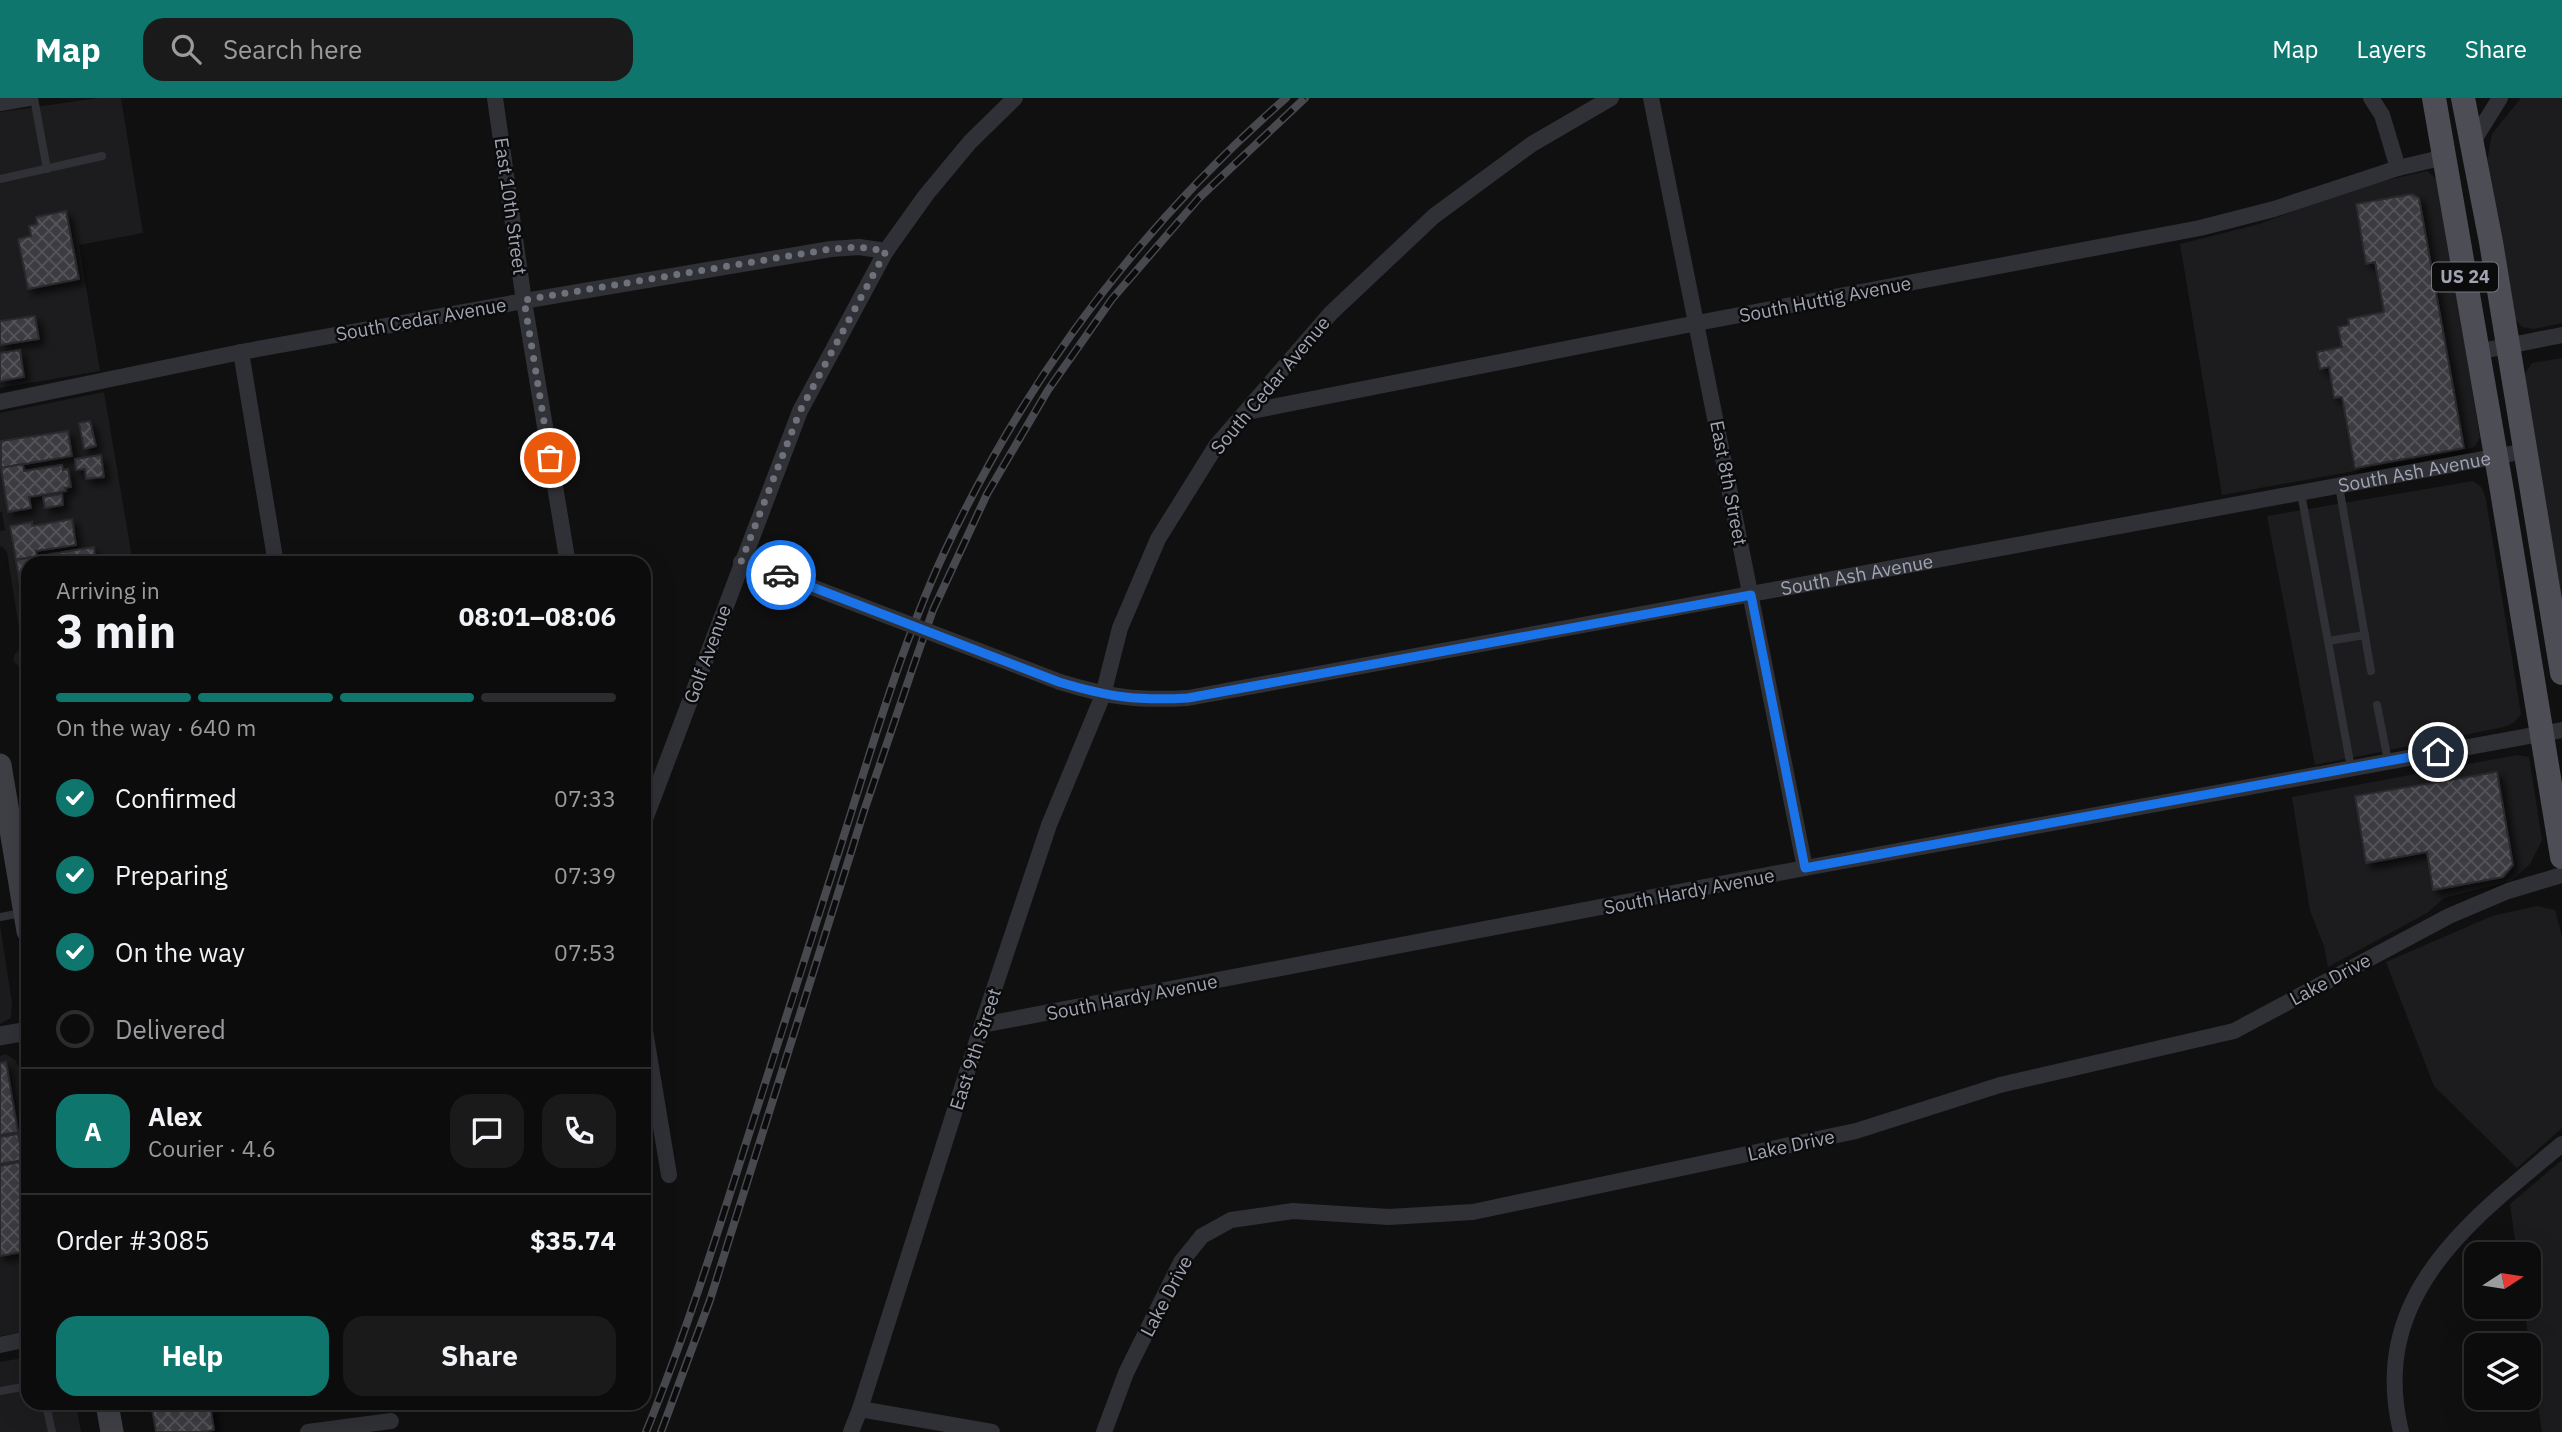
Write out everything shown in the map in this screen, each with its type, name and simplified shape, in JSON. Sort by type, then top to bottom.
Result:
[{"type":"main road","name":"US 24","points":[[2434,98],[2528,655],[2551,732],[2562,857]]},
{"type":"main road","name":"US 24","points":[[2463,98],[2560,648],[2562,673]]},
{"type":"main road","points":[[0,765],[21,892]]},
{"type":"main road","points":[[108,1410],[112,1432]]},
{"type":"street","points":[[0,103],[32,98]]},
{"type":"street","name":"East 10th Street","points":[[495,98],[524,300],[567,556]]},
{"type":"street","name":"Golf Avenue","points":[[651,803],[800,411],[886,251],[926,195],[970,142],[1015,98]]},
{"type":"street","name":"South Cedar Avenue","points":[[1103,695],[1120,628],[1158,539],[1216,446],[1331,313],[1434,216],[1531,144],[1611,98]]},
{"type":"street","name":"East 8th Street","points":[[1651,98],[1805,868]]},
{"type":"street","points":[[2371,98],[2382,115],[2398,168],[2445,157]]},
{"type":"street","points":[[2472,143],[2500,98]]},
{"type":"street","name":"South Huttig Avenue","points":[[1247,412],[2200,228],[2274,209],[2398,168]]},
{"type":"street","name":"South Cedar Avenue","points":[[0,402],[241,352],[524,300],[831,249],[859,247],[886,251]]},
{"type":"street","points":[[2477,352],[2562,335]]},
{"type":"street","points":[[241,352],[275,556]]},
{"type":"street","name":"South Ash Avenue","points":[[1103,695],[1146,700],[1188,698],[2526,452]]},
{"type":"street","points":[[741,562],[1059,682],[1103,695]]},
{"type":"street","points":[[2528,655],[2560,648]]},
{"type":"street","name":"East 9th Street","points":[[860,1409],[982,1025],[1049,825],[1103,695]]},
{"type":"street","name":"South Hardy Avenue","points":[[982,1025],[1805,868],[2551,732]]},
{"type":"street","name":"Lake Drive","points":[[1104,1432],[1126,1373],[1181,1262],[1202,1236],[1231,1220],[1293,1211],[1389,1217],[1474,1212],[1856,1131],[2000,1085],[2234,1031],[2449,915],[2508,891],[2562,875]]},
{"type":"street","points":[[0,1036],[21,1032]]},
{"type":"street","points":[[651,1068],[669,1175]]},
{"type":"street","points":[[2401,1432],[2394,1369],[2405,1315],[2427,1274],[2476,1217],[2562,1144]]},
{"type":"street","points":[[0,1345],[21,1340]]},
{"type":"street","points":[[851,1432],[860,1409],[992,1432]]},
{"type":"street","points":[[308,1432],[391,1421]]},
{"type":"lane","points":[[32,98],[47,169]]},
{"type":"lane","points":[[0,179],[102,156]]},
{"type":"lane","points":[[2339,486],[2371,671]]},
{"type":"lane","points":[[2301,493],[2351,768]]},
{"type":"lane","points":[[2328,642],[2365,635]]},
{"type":"lane","points":[[2377,705],[2388,761]]},
{"type":"lane","points":[[0,917],[21,921]]},
{"type":"lane","points":[[0,1391],[21,1387]]},
{"type":"lane","points":[[47,1410],[52,1432]]},
{"type":"shaded area","points":[[99,98],[121,98],[143,233],[79,245],[100,371],[0,388],[0,112]]},
{"type":"shaded area","points":[[2521,98],[2562,98],[2562,323],[2534,329],[2522,327],[2513,317],[2487,161],[2492,134]]},
{"type":"shaded area","points":[[2427,171],[2438,180],[2480,438],[2474,447],[2459,452],[2222,495],[2180,244],[2259,224],[2365,185]]},
{"type":"shaded area","points":[[2562,358],[2562,613],[2522,378],[2532,363]]},
{"type":"shaded area","points":[[104,392],[132,556],[21,556],[21,641],[7,552],[0,547],[0,531],[5,530],[0,512],[0,413]]},
{"type":"shaded area","points":[[2473,481],[2482,488],[2486,500],[2521,714],[2515,722],[2504,727],[2315,765],[2267,516]]},
{"type":"shaded area","points":[[21,648],[21,666],[14,662],[14,655]]},
{"type":"shaded area","points":[[2517,755],[2529,757],[2542,840],[2530,864],[2511,881],[2444,898],[2427,913],[2328,967],[2324,946],[2310,911],[2292,797]]},
{"type":"shaded area","points":[[2537,906],[2555,910],[2562,936],[2562,1128],[2517,1168],[2434,1086],[2386,962],[2492,916]]},
{"type":"shaded area","points":[[0,925],[12,1003],[11,1018],[0,1024]]},
{"type":"shaded area","points":[[6,1054],[15,1060],[21,1070],[21,1332],[0,1336],[0,1056]]},
{"type":"shaded area","points":[[2562,1160],[2562,1432],[2542,1432],[2539,1410],[2541,1410],[2541,1333],[2528,1333],[2526,1320],[2541,1320],[2541,1242],[2515,1242],[2510,1204]]},
{"type":"shaded area","points":[[21,1358],[21,1410],[77,1410],[81,1432],[0,1432],[0,1362]]},
{"type":"building","points":[[2412,194],[2419,198],[2464,448],[2355,468],[2342,397],[2334,398],[2329,367],[2320,369],[2317,352],[2342,347],[2338,327],[2349,325],[2348,319],[2384,312],[2375,262],[2366,264],[2356,204]]},
{"type":"building","points":[[66,211],[79,279],[28,289],[18,239],[31,236],[29,226],[37,224],[36,217]]},
{"type":"building","points":[[35,316],[39,339],[0,345],[0,321]]},
{"type":"building","points":[[20,350],[24,377],[0,381],[0,353]]},
{"type":"building","points":[[90,421],[96,446],[84,449],[79,423]]},
{"type":"building","points":[[68,431],[72,456],[1,468],[1,441]]},
{"type":"building","points":[[101,455],[104,477],[86,479],[85,469],[76,470],[75,459]]},
{"type":"building","points":[[23,464],[24,471],[62,465],[63,470],[68,469],[71,487],[65,488],[66,491],[29,497],[31,508],[8,512],[1,468]]},
{"type":"building","points":[[62,494],[63,505],[45,508],[43,497]]},
{"type":"building","points":[[72,519],[76,545],[36,551],[37,556],[21,556],[21,559],[16,560],[10,526],[32,522],[32,526]]},
{"type":"building","points":[[94,547],[95,556],[40,556]]},
{"type":"building","points":[[21,559],[21,592],[16,560]]},
{"type":"building","points":[[2497,772],[2513,865],[2503,877],[2433,890],[2427,852],[2366,863],[2355,796]]},
{"type":"building","points":[[6,1062],[18,1132],[0,1135],[0,1063]]},
{"type":"building","points":[[18,1134],[21,1160],[0,1164],[0,1137]]},
{"type":"building","points":[[20,1162],[21,1252],[0,1256],[0,1166]]},
{"type":"building","points":[[152,1410],[211,1410],[214,1430],[156,1432]]},
{"type":"railway","points":[[646,1432],[712,1250],[888,697],[914,624],[944,553],[976,488],[1012,426],[1050,365],[1091,308],[1182,198],[1286,98]]},
{"type":"railway","points":[[661,1432],[710,1300],[864,811],[912,670],[933,610],[987,494],[1048,390],[1112,299],[1199,198],[1305,98]]},
{"type":"way so far","points":[[550,458],[524,300],[831,249],[859,247],[886,251],[800,411],[741,562],[781,575]]},
{"type":"route","points":[[781,575],[1059,682],[1103,695],[1146,700],[1188,698],[1751,595],[1805,868],[2438,752]]}]
